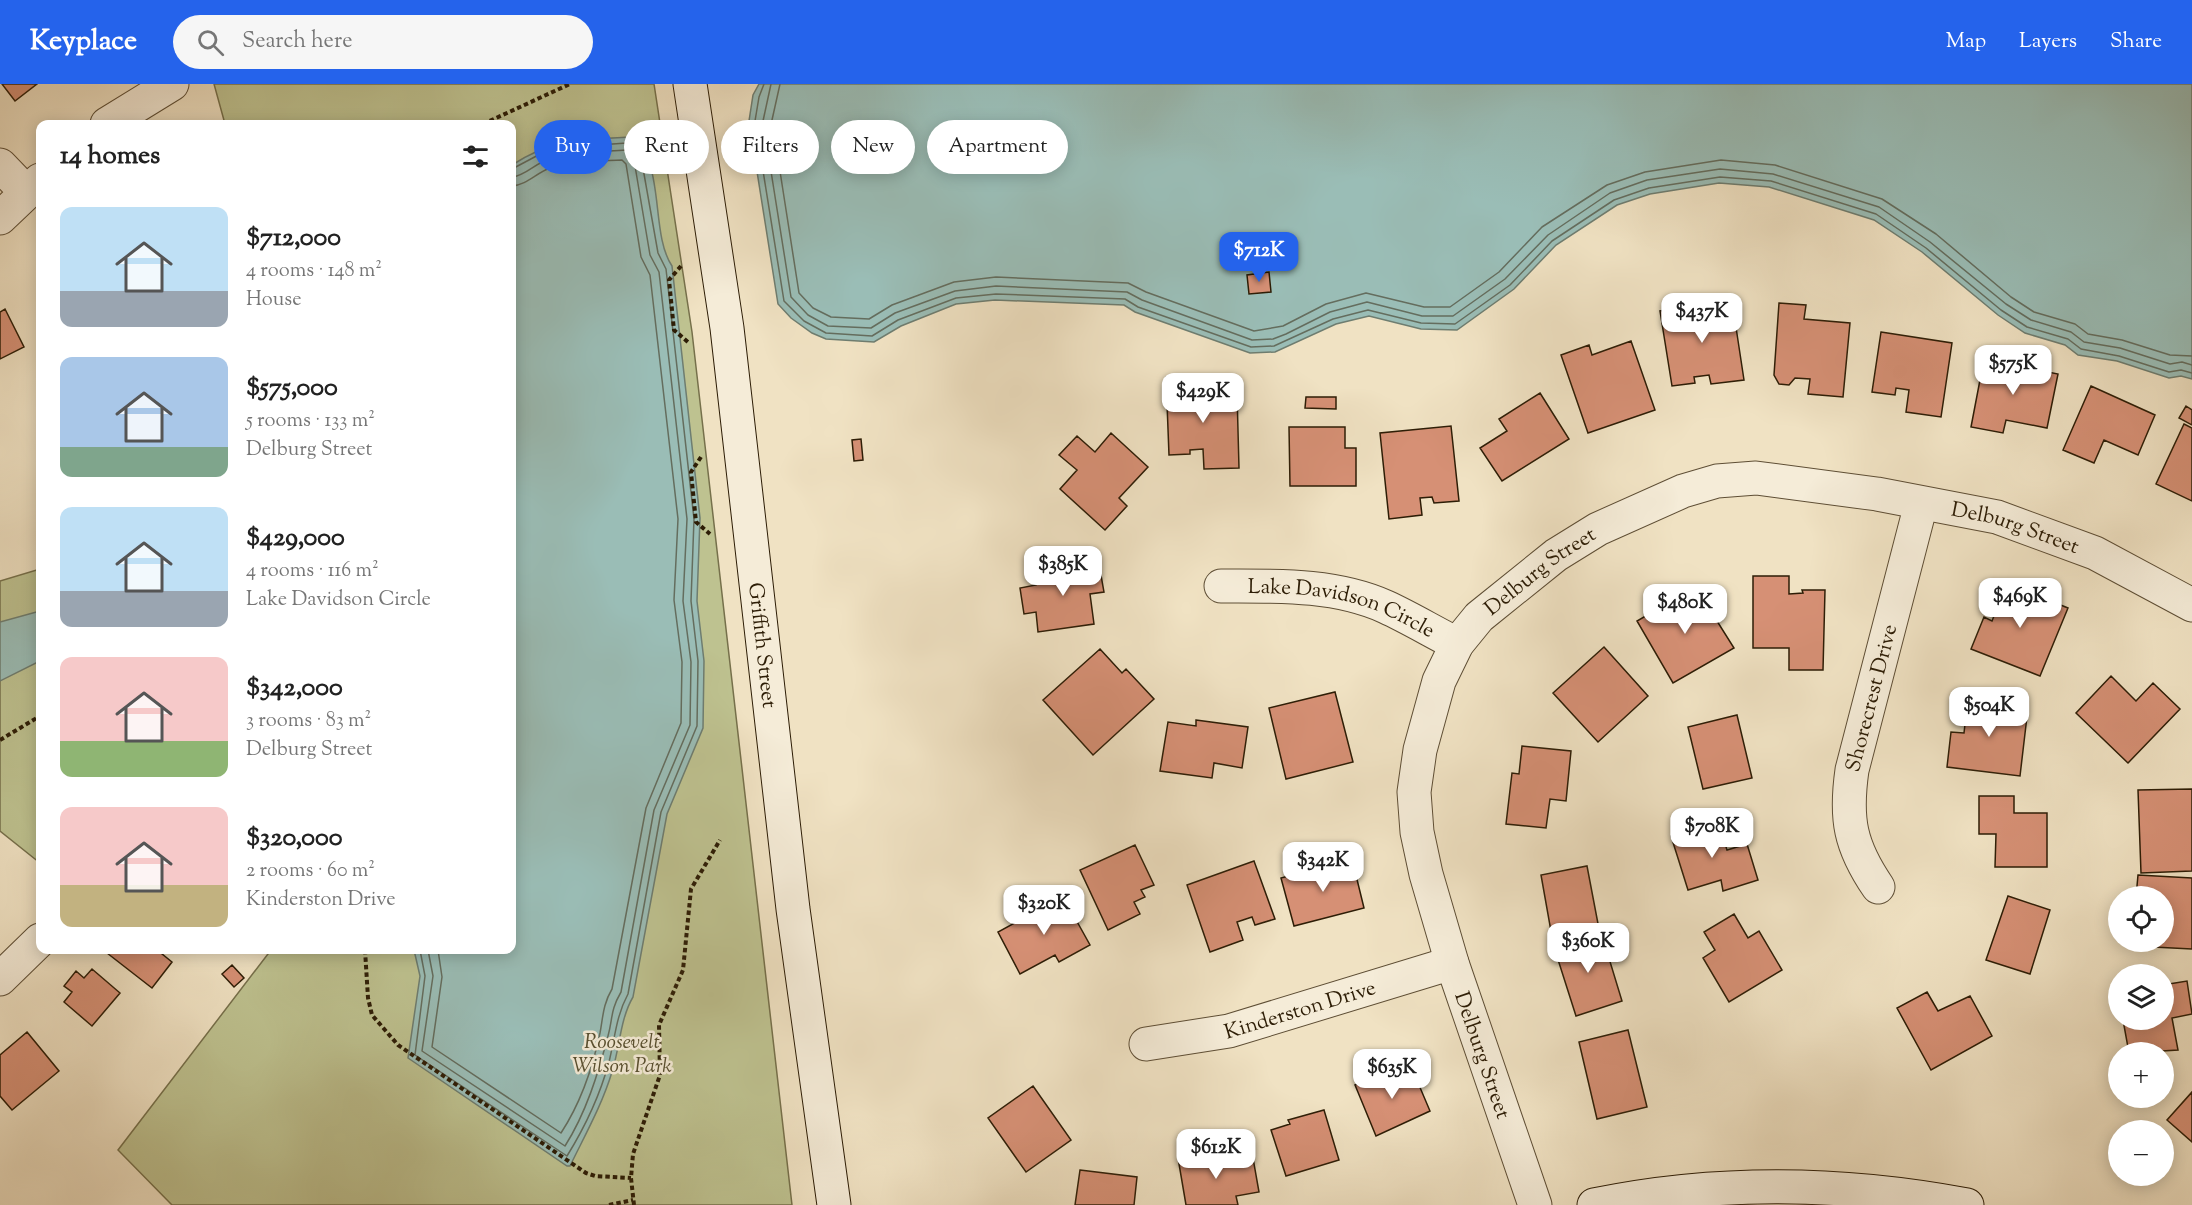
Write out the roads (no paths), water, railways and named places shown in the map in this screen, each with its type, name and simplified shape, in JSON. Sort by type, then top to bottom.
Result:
[{"type":"street","points":[[114,120],[172,84]]},
{"type":"street","name":"Griffith Street","points":[[690,84],[727,328],[793,909],[834,1205]]},
{"type":"street","points":[[0,165],[33,186],[0,218]]},
{"type":"street","name":"Delburg Street","points":[[1535,1205],[1452,963],[1426,874],[1417,832],[1414,792],[1420,750],[1439,681],[1457,644],[1479,617],[1556,555],[1599,529],[1683,491],[1717,482],[1756,478],[1877,494],[1997,518],[2095,553],[2192,605]]},
{"type":"street","name":"Shorecrest Drive","points":[[1878,887],[1862,864],[1851,831],[1847,805],[1852,770],[1921,504]]},
{"type":"street","name":"Lake Davidson Circle","points":[[1221,586],[1310,588],[1347,595],[1385,607],[1457,644]]},
{"type":"street","points":[[0,979],[36,944]]},
{"type":"street","name":"Kinderston Drive","points":[[1146,1044],[1229,1031],[1452,963]]},
{"type":"street","points":[[1594,1205],[1629,1198],[1770,1187],[1861,1189],[1914,1195],[1967,1205]]},
{"type":"water","points":[[759,84],[2192,84],[2192,379],[2181,376],[2169,378],[2117,361],[2078,355],[2065,345],[2025,333],[1998,315],[1922,252],[1874,220],[1769,187],[1719,183],[1650,194],[1617,205],[1556,245],[1514,289],[1457,330],[1421,329],[1369,316],[1336,324],[1275,352],[1250,353],[1135,312],[1124,305],[995,300],[956,304],[901,326],[874,342],[826,339],[812,333],[791,318],[778,304],[757,174],[819,174],[819,120],[749,120],[753,95]]},
{"type":"water","points":[[624,137],[624,174],[652,174],[661,234],[665,252],[672,266],[700,518],[697,601],[704,661],[703,728],[667,814],[633,997],[625,1014],[612,1072],[593,1120],[570,1166],[408,1058],[420,976],[415,954],[516,954],[516,163],[534,153],[534,174],[612,174],[612,138]]},
{"type":"water","points":[[36,612],[36,663],[0,681],[0,622]]},
{"type":"park label","name":"Roosevelt Wilson Park","points":[[622,1053]]}]
